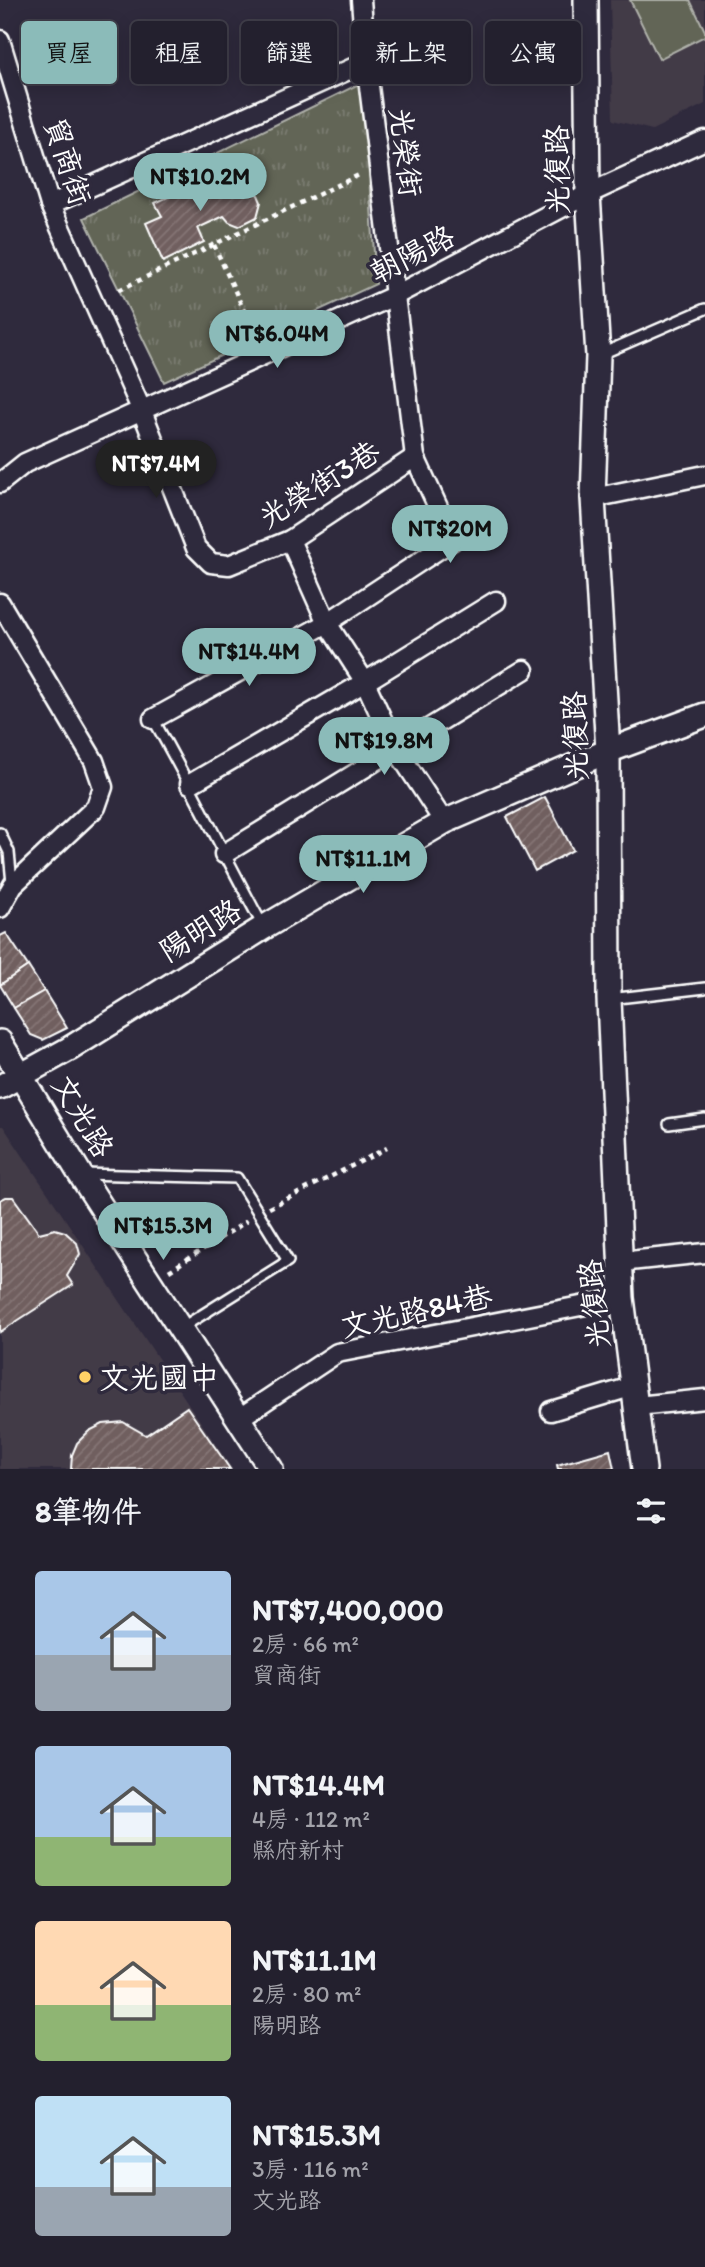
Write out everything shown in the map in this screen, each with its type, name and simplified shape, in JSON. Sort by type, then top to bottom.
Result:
[{"type":"street","name":"光榮街","points":[[361,0],[363,21]]},
{"type":"street","name":"光復路","points":[[586,0],[588,194],[598,356],[593,498],[608,751],[609,999],[622,1298],[644,1469]]},
{"type":"street","name":"貿商街","points":[[0,40],[50,205],[142,411],[195,548],[211,564]]},
{"type":"street","points":[[50,205],[351,69]]},
{"type":"street","name":"光榮街","points":[[327,623],[453,540],[415,457],[369,84]]},
{"type":"street","name":"朝陽路","points":[[142,411],[396,295],[588,194],[705,140]]},
{"type":"street","points":[[0,483],[25,463],[142,411]]},
{"type":"street","name":"光榮街3巷","points":[[211,564],[229,565],[290,540],[415,457]]},
{"type":"street","points":[[593,498],[705,475]]},
{"type":"street","points":[[290,540],[327,623],[365,682],[395,747],[444,822]]},
{"type":"street","points":[[190,784],[365,682],[496,601]]},
{"type":"street","points":[[0,603],[94,761],[103,787],[96,807],[13,885],[0,908]]},
{"type":"street","points":[[153,719],[327,623]]},
{"type":"street","points":[[224,854],[524,670]]},
{"type":"street","name":"陽明路","points":[[0,1087],[23,1076],[263,928],[444,822],[608,751],[705,715]]},
{"type":"street","name":"文光路","points":[[0,1042],[80,1174],[271,1469]]},
{"type":"street","points":[[620,1262],[705,1253]]},
{"type":"street","name":"文光路84巷","points":[[238,1419],[337,1353],[622,1298]]},
{"type":"street","points":[[551,1410],[636,1396],[705,1399]]},
{"type":"lane","points":[[598,356],[705,309]]},
{"type":"lane","points":[[153,719],[190,784],[263,928]]},
{"type":"lane","points":[[0,833],[9,852],[13,885]]},
{"type":"lane","points":[[609,999],[705,988]]},
{"type":"lane","points":[[669,1125],[705,1119]]},
{"type":"lane","points":[[80,1174],[237,1178],[288,1261],[180,1329]]},
{"type":"path","points":[[119,290],[369,171]]},
{"type":"path","points":[[214,245],[257,339]]},
{"type":"shaded area","points":[[610,0],[705,0],[705,104],[652,130],[613,120]]},
{"type":"shaded area","name":"文光國中","points":[[0,1126],[3,1126],[232,1469],[0,1469]]},
{"type":"green space","points":[[630,0],[690,0],[705,36],[659,59]]},
{"type":"green space","points":[[363,84],[376,284],[164,382],[84,218]]},
{"type":"building","points":[[229,169],[237,188],[258,195],[261,202],[257,217],[239,226],[229,222],[224,216],[198,228],[204,242],[163,262],[146,223],[162,216],[155,203]]},
{"type":"building","points":[[545,797],[573,850],[535,871],[507,817]]},
{"type":"building","points":[[6,933],[28,966],[0,985],[0,936]]},
{"type":"building","points":[[28,966],[44,991],[14,1008],[0,985]]},
{"type":"building","points":[[44,991],[67,1028],[43,1040],[31,1035],[14,1008]]},
{"type":"building","points":[[13,1197],[39,1233],[55,1229],[65,1232],[77,1243],[80,1254],[67,1276],[73,1285],[0,1332],[0,1200]]},
{"type":"building","points":[[187,1407],[230,1469],[71,1469],[72,1455],[77,1443],[89,1431],[103,1424],[123,1422],[146,1435]]},
{"type":"building","points":[[610,1450],[614,1469],[558,1469],[557,1465]]},
{"type":"place","name":"文光國中","points":[[85,1377]]}]
